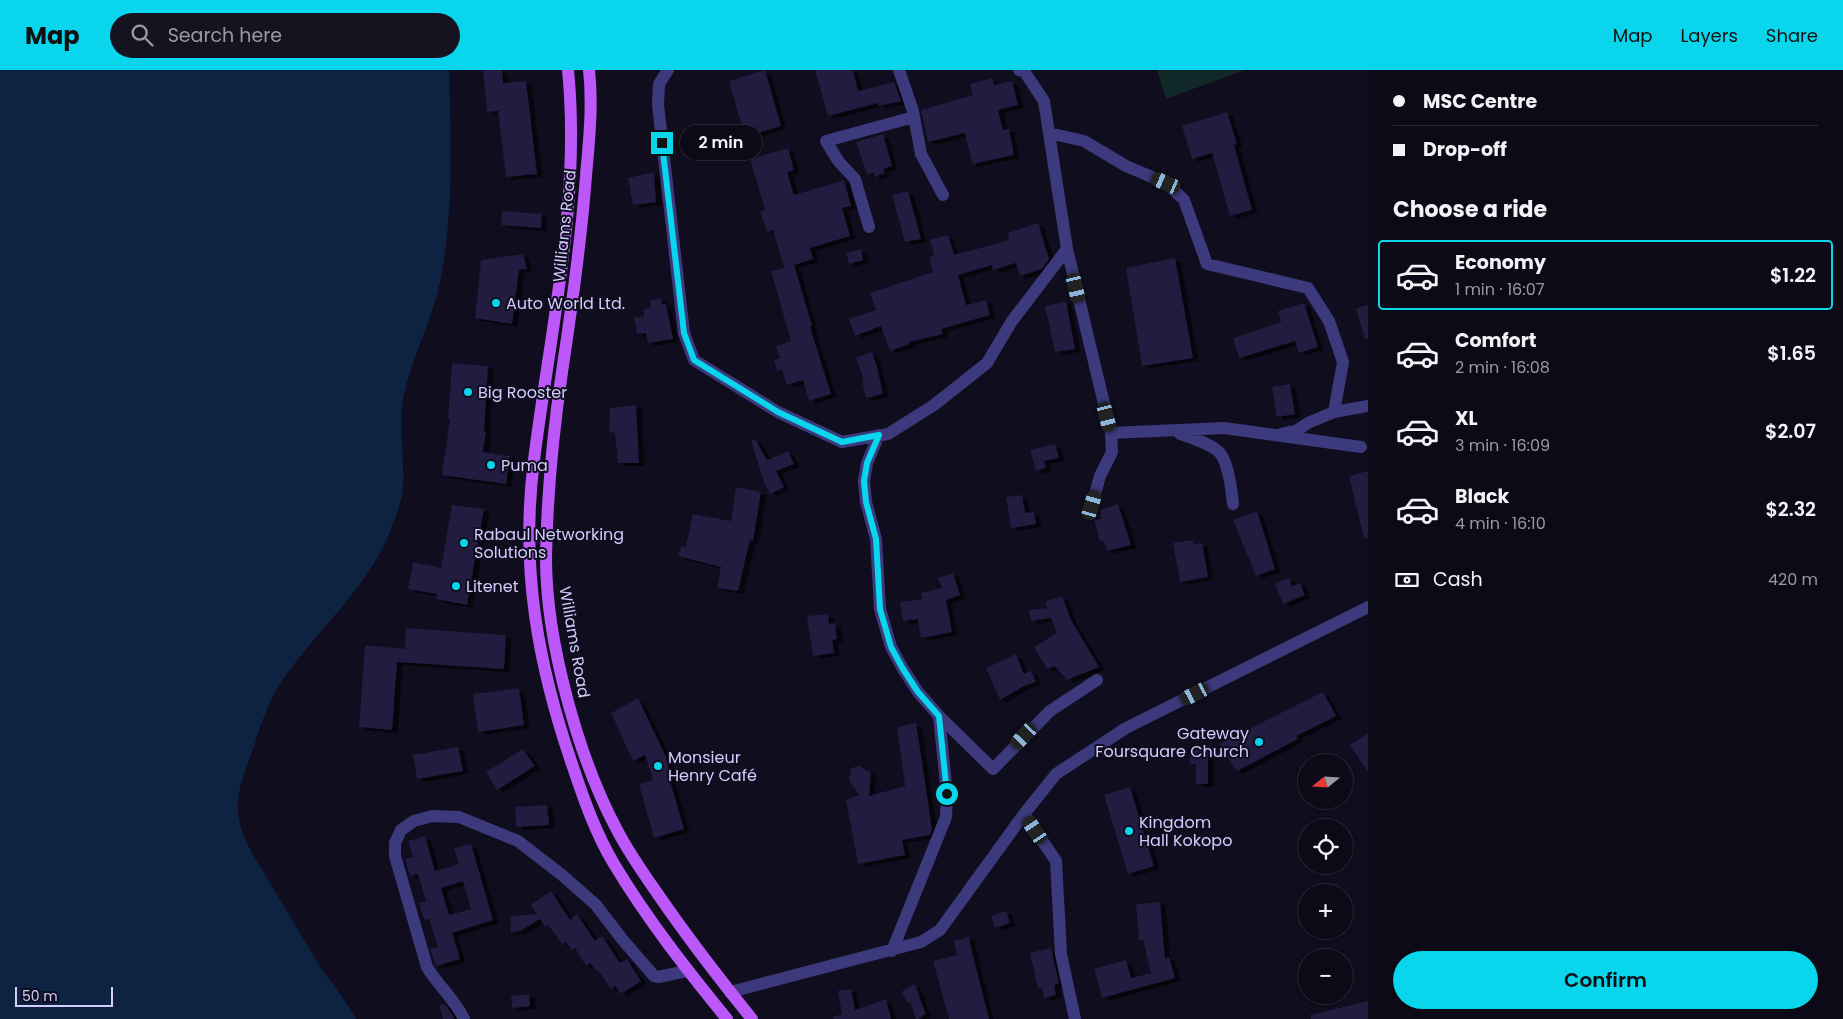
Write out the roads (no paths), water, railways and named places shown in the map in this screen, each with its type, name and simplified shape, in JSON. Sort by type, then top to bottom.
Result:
[{"type":"main road","name":"Williams Road","points":[[568,70],[572,120],[570,170],[563,249],[533,472],[529,535],[533,611],[542,662],[558,723],[585,802],[613,863],[687,971],[727,1019]]},
{"type":"main road","name":"Williams Road","points":[[589,70],[591,113],[580,250],[550,471],[546,560],[551,614],[558,657],[574,724],[601,797],[629,852],[674,918],[752,1019]]},
{"type":"street","points":[[668,70],[659,84],[658,105],[684,333],[694,360],[778,412],[842,442],[888,434],[934,405],[987,363],[1012,321],[1067,249]]},
{"type":"street","points":[[899,70],[914,117],[921,154],[943,195]]},
{"type":"street","points":[[1022,70],[1044,101],[1067,249],[1111,433],[1112,452],[1100,476],[1092,505]]},
{"type":"street","points":[[869,227],[855,179],[839,162],[826,141],[914,117]]},
{"type":"street","points":[[1049,133],[1084,141],[1126,166],[1166,183],[1184,200],[1207,264],[1308,288],[1329,321],[1343,362],[1334,412]]},
{"type":"street","points":[[1274,436],[1296,432],[1308,423],[1334,412],[1368,406]]},
{"type":"street","points":[[1111,433],[1224,428],[1361,447]]},
{"type":"street","points":[[1171,431],[1198,440],[1220,453],[1230,480],[1233,504]]},
{"type":"street","points":[[879,435],[867,463],[864,481],[866,502],[876,539],[880,609],[891,647],[903,669],[918,692],[939,716],[993,769],[1050,711],[1097,680]]},
{"type":"street","points":[[730,992],[921,942],[940,930],[1024,814],[1056,774],[1126,728],[1368,607]]},
{"type":"street","points":[[892,951],[946,817],[947,794],[939,716]]},
{"type":"street","points":[[1024,814],[1056,862],[1061,954],[1075,1019]]},
{"type":"street","points":[[464,1019],[457,1005],[427,967],[395,856],[395,843],[401,830],[414,821],[432,816],[459,817],[518,841],[562,875],[596,906],[654,976],[658,977],[687,971]]},
{"type":"water","points":[[0,70],[449,70],[450,203],[448,229],[436,298],[409,375],[402,407],[403,485],[400,504],[381,551],[369,571],[356,590],[296,662],[277,689],[261,725],[238,797],[238,813],[242,832],[250,849],[318,963],[356,1019],[0,1019]]},
{"type":"place","name":"Auto World Ltd.","points":[[496,303]]},
{"type":"place","name":"Big Rooster","points":[[468,392]]},
{"type":"place","name":"Puma","points":[[491,465]]},
{"type":"place","name":"Rabaul Networking Solutions","points":[[464,543]]},
{"type":"place","name":"Litenet","points":[[456,586]]},
{"type":"place","name":"Gateway Foursquare Church","points":[[1259,742]]},
{"type":"place","name":"Monsieur Henry Café","points":[[658,766]]},
{"type":"place","name":"Kingdom Hall Kokopo","points":[[1129,831]]}]
